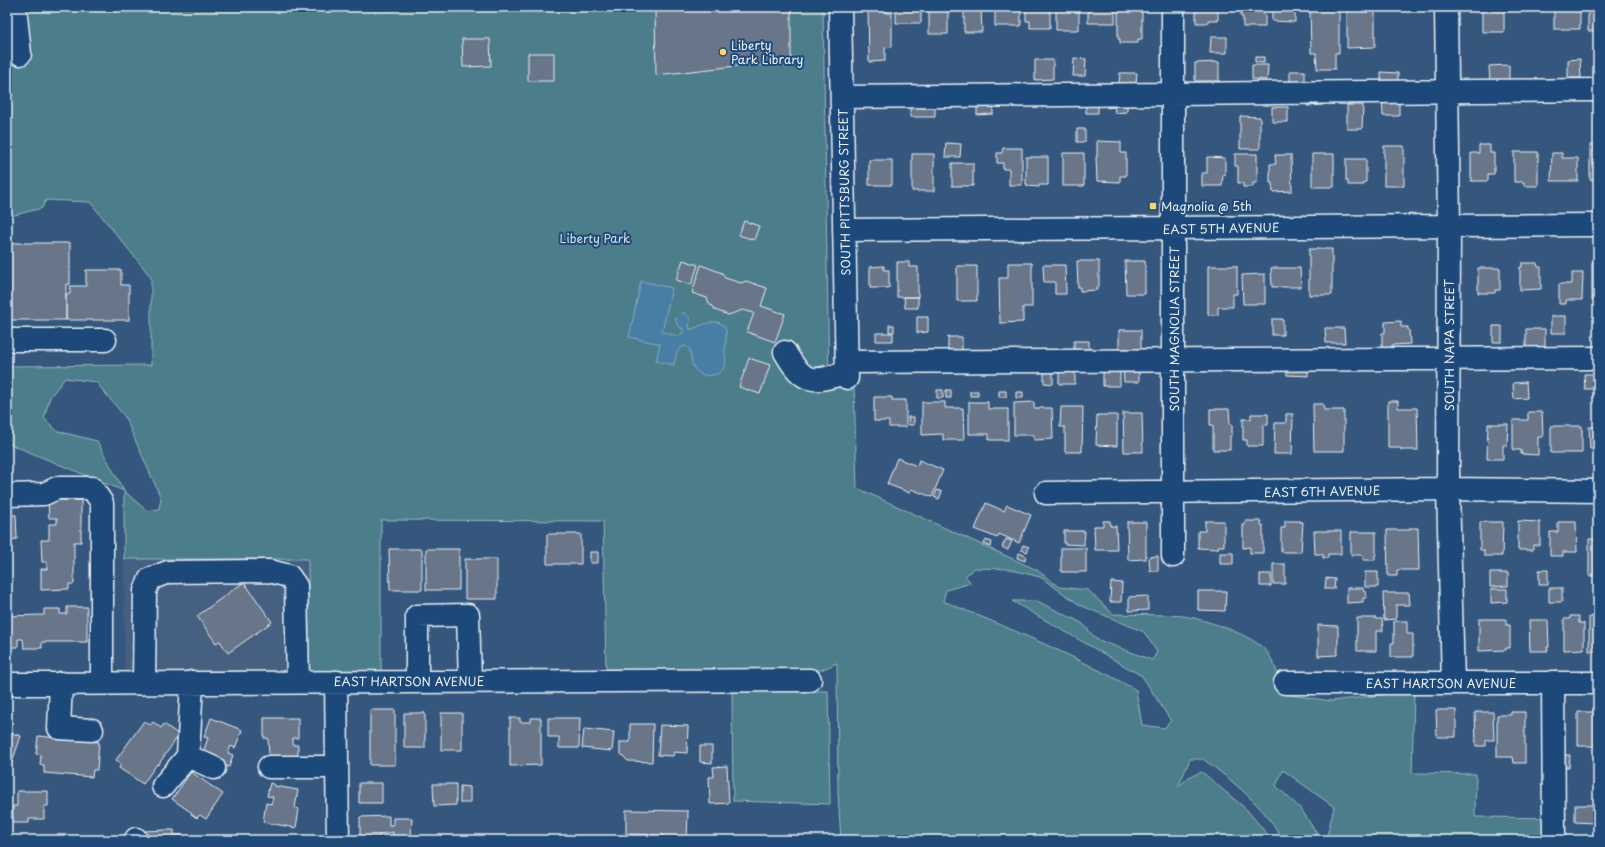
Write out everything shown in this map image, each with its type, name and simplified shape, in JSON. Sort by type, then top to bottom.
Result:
[{"type":"street","points":[[15,7],[20,54]]},
{"type":"street","name":"SOUTH PITTSBURG STREET","points":[[840,7],[847,370]]},
{"type":"street","name":"SOUTH MAGNOLIA STREET","points":[[1173,7],[1173,556]]},
{"type":"street","name":"SOUTH NAPA STREET","points":[[1446,7],[1449,226],[1448,490],[1453,683]]},
{"type":"street","points":[[842,97],[1598,90]]},
{"type":"street","name":"EAST 5TH AVENUE","points":[[844,230],[1598,225]]},
{"type":"street","points":[[7,340],[105,340]]},
{"type":"street","points":[[785,352],[792,365],[805,377],[816,380],[847,370],[1174,360],[1598,358]]},
{"type":"street","points":[[7,495],[44,494],[57,488],[92,488],[102,503],[102,683]]},
{"type":"street","name":"EAST 6TH AVENUE","points":[[1046,493],[1448,490],[1598,491]]},
{"type":"street","points":[[144,683],[145,591],[150,579],[168,572],[269,571],[289,576],[296,586],[298,682]]},
{"type":"street","points":[[417,681],[417,616],[468,615],[470,681]]},
{"type":"street","name":"EAST HARTSON AVENUE","points":[[7,684],[810,680]]},
{"type":"street","points":[[163,786],[188,756],[192,682]]},
{"type":"street","points":[[336,682],[338,840]]},
{"type":"street","points":[[1553,682],[1554,837]]},
{"type":"street","points":[[61,683],[59,728],[92,730]]},
{"type":"street","name":"EAST HARTSON AVENUE","points":[[1285,683],[1598,683]]},
{"type":"street","points":[[188,756],[214,768]]},
{"type":"street","points":[[270,767],[337,767]]},
{"type":"shaded area","points":[[641,281],[672,288],[662,332],[678,336],[684,332],[676,322],[676,318],[681,313],[685,313],[690,319],[690,330],[707,323],[714,322],[724,326],[726,330],[725,362],[723,369],[720,372],[708,376],[700,374],[692,364],[690,350],[686,346],[678,350],[674,365],[656,361],[660,344],[629,337]]},
{"type":"shaded area","points":[[124,559],[308,559],[309,671],[125,671]]},
{"type":"green space","name":"Liberty Park","points":[[7,7],[823,7],[829,385],[854,385],[857,488],[1037,570],[1059,587],[1088,590],[1113,614],[1183,616],[1203,620],[1240,634],[1261,646],[1267,652],[1275,667],[1284,694],[1331,701],[1390,694],[1414,694],[1412,773],[1476,774],[1475,817],[1562,818],[1562,840],[1326,840],[1334,807],[1283,770],[1276,786],[1301,809],[1321,840],[1283,840],[1276,828],[1248,795],[1203,759],[1190,759],[1178,787],[1189,777],[1202,772],[1247,810],[1272,840],[841,840],[838,792],[837,663],[821,670],[606,671],[603,521],[381,520],[381,671],[309,671],[308,559],[124,559],[124,491],[7,443],[7,366],[151,365],[151,277],[90,202],[46,200],[42,208],[7,217]],"holes":[[[65,378],[96,382],[125,417],[161,498],[159,509],[147,511],[124,491],[97,441],[57,431],[44,418],[50,397]],[[975,568],[1008,569],[1040,577],[1080,605],[1144,632],[1157,652],[1152,660],[1096,639],[1082,623],[1037,601],[1012,601],[1142,676],[1171,721],[1164,728],[1142,725],[1136,690],[1089,665],[1017,632],[943,601],[946,590],[971,583],[965,576]]]},
{"type":"green space","points":[[732,691],[828,691],[830,804],[733,801]]},
{"type":"building","name":"Liberty Park Library","points":[[655,7],[791,7],[791,65],[745,65],[656,75]]},
{"type":"building","points":[[868,7],[886,7],[886,13],[892,13],[892,47],[885,48],[885,61],[869,62]]},
{"type":"building","points":[[896,7],[921,7],[921,23],[896,23]]},
{"type":"building","points":[[929,7],[948,7],[948,34],[929,34]]},
{"type":"building","points":[[964,7],[981,7],[982,32],[964,32]]},
{"type":"building","points":[[995,7],[1021,7],[1021,26],[995,26]]},
{"type":"building","points":[[1026,7],[1050,7],[1050,28],[1030,28],[1030,21],[1026,21]]},
{"type":"building","points":[[1056,7],[1079,7],[1079,30],[1056,30]]},
{"type":"building","points":[[1088,7],[1115,7],[1115,23],[1088,23]]},
{"type":"building","points":[[1118,7],[1142,7],[1142,39],[1138,39],[1138,43],[1120,43],[1120,39],[1118,39]]},
{"type":"building","points":[[1196,7],[1218,7],[1218,20],[1208,20],[1208,23],[1196,23]]},
{"type":"building","points":[[1241,7],[1263,7],[1263,14],[1265,14],[1265,27],[1243,27]]},
{"type":"building","points":[[1272,7],[1295,7],[1295,22],[1272,21]]},
{"type":"building","points":[[1310,7],[1339,7],[1339,53],[1335,53],[1335,69],[1317,69],[1316,53],[1311,53]]},
{"type":"building","points":[[1347,7],[1375,7],[1375,47],[1347,48]]},
{"type":"building","points":[[1379,7],[1407,7],[1407,10],[1387,10],[1387,8]]},
{"type":"building","points":[[1482,7],[1504,7],[1504,32],[1482,32]]},
{"type":"building","points":[[1554,7],[1580,7],[1580,29],[1554,29]]},
{"type":"building","points":[[1588,7],[1598,7],[1598,31],[1588,31]]},
{"type":"building","points":[[1211,37],[1227,37],[1227,53],[1210,53]]},
{"type":"building","points":[[462,39],[490,39],[491,66],[463,67]]},
{"type":"building","points":[[528,53],[554,53],[554,81],[528,81]]},
{"type":"building","points":[[1255,57],[1264,57],[1264,63],[1255,62]]},
{"type":"building","points":[[1074,58],[1086,59],[1085,76],[1073,76]]},
{"type":"building","points":[[1580,59],[1581,78],[1568,78],[1568,60]]},
{"type":"building","points":[[1035,60],[1053,60],[1053,79],[1035,80]]},
{"type":"building","points":[[1219,62],[1219,81],[1195,81],[1195,63]]},
{"type":"building","points":[[1252,65],[1268,65],[1267,80],[1252,79]]},
{"type":"building","points":[[1509,65],[1509,81],[1490,81],[1489,66]]},
{"type":"building","points":[[1290,71],[1305,71],[1305,82],[1290,82]]},
{"type":"building","points":[[1381,72],[1398,73],[1398,82],[1381,82]]},
{"type":"building","points":[[1120,73],[1137,73],[1136,84],[1119,83]]},
{"type":"building","points":[[1307,94],[1323,94],[1323,105],[1307,106]]},
{"type":"building","points":[[1136,95],[1136,106],[1127,106],[1127,112],[1115,113],[1114,107],[1107,108],[1107,96]]},
{"type":"building","points":[[1382,95],[1399,95],[1399,116],[1383,116]]},
{"type":"building","points":[[993,99],[993,114],[977,115],[977,100]]},
{"type":"building","points":[[1086,99],[1098,99],[1098,113],[1086,113]]},
{"type":"building","points":[[910,102],[935,102],[935,117],[910,117]]},
{"type":"building","points":[[1347,105],[1363,105],[1362,129],[1347,129]]},
{"type":"building","points":[[1272,107],[1288,107],[1288,122],[1272,122]]},
{"type":"building","points":[[1240,116],[1260,117],[1260,149],[1240,149]]},
{"type":"building","points":[[1077,129],[1085,129],[1085,142],[1077,142]]},
{"type":"building","points":[[1596,136],[1598,136],[1598,180],[1590,180],[1590,145],[1596,145]]},
{"type":"building","points":[[1097,141],[1121,142],[1121,153],[1126,153],[1126,176],[1120,176],[1120,182],[1097,181]]},
{"type":"building","points":[[946,143],[961,144],[960,157],[945,157]]},
{"type":"building","points":[[1479,145],[1490,145],[1490,153],[1494,153],[1494,174],[1488,174],[1488,181],[1471,181],[1471,153],[1479,153]]},
{"type":"building","points":[[1384,146],[1404,146],[1404,186],[1384,186]]},
{"type":"building","points":[[1003,148],[1022,148],[1022,185],[1009,185],[1009,169],[1003,169],[1003,163],[997,163],[997,153],[1002,153]]},
{"type":"building","points":[[1514,152],[1538,152],[1538,186],[1524,186],[1524,182],[1514,182]]},
{"type":"building","points":[[1063,153],[1084,153],[1084,186],[1063,186]]},
{"type":"building","points":[[1552,153],[1562,153],[1562,158],[1578,158],[1578,181],[1551,181]]},
{"type":"building","points":[[912,154],[934,154],[934,191],[912,191]]},
{"type":"building","points":[[1235,154],[1257,154],[1257,183],[1253,183],[1253,187],[1243,187],[1243,183],[1238,183],[1238,166],[1235,166]]},
{"type":"building","points":[[1312,154],[1334,154],[1334,187],[1312,187]]},
{"type":"building","points":[[1275,155],[1291,155],[1292,191],[1273,192],[1272,183],[1270,183],[1270,164],[1276,164]]},
{"type":"building","points":[[1026,157],[1048,157],[1048,185],[1039,185],[1039,187],[1027,186]]},
{"type":"building","points":[[1207,157],[1225,158],[1225,175],[1223,175],[1222,186],[1202,186],[1202,173],[1207,173]]},
{"type":"building","points":[[1346,159],[1366,159],[1366,182],[1364,182],[1364,185],[1348,185],[1348,181],[1346,181]]},
{"type":"building","points":[[869,160],[892,160],[892,185],[869,185]]},
{"type":"building","points":[[952,163],[973,163],[973,186],[952,186]]},
{"type":"building","points":[[744,221],[759,226],[754,240],[739,235]]},
{"type":"building","points":[[9,243],[70,243],[70,284],[66,284],[66,320],[10,320]]},
{"type":"building","points":[[1309,249],[1332,249],[1332,295],[1309,295]]},
{"type":"building","points":[[683,260],[698,265],[691,285],[676,280]]},
{"type":"building","points":[[1077,261],[1099,261],[1099,287],[1096,287],[1097,290],[1080,291],[1080,287],[1078,287]]},
{"type":"building","points":[[1125,261],[1145,261],[1145,294],[1126,294]]},
{"type":"building","points":[[897,262],[909,262],[909,267],[918,267],[918,297],[897,297]]},
{"type":"building","points":[[1592,262],[1598,262],[1598,300],[1592,300]]},
{"type":"building","points":[[1008,263],[1032,263],[1032,307],[1023,307],[1023,322],[1000,323],[999,278],[1008,278]]},
{"type":"building","points":[[1522,263],[1537,263],[1538,267],[1541,267],[1541,289],[1520,290],[1520,267],[1522,267]]},
{"type":"building","points":[[701,265],[722,273],[725,278],[741,283],[746,281],[767,288],[761,306],[785,314],[775,342],[747,332],[754,313],[743,310],[728,315],[715,310],[713,306],[710,305],[707,298],[692,293]]},
{"type":"building","points":[[1043,265],[1065,265],[1066,294],[1055,294],[1055,282],[1044,282]]},
{"type":"building","points":[[884,266],[884,270],[889,270],[889,288],[870,288],[870,267]]},
{"type":"building","points":[[957,266],[977,266],[977,301],[957,301]]},
{"type":"building","points":[[1208,266],[1237,266],[1237,294],[1233,294],[1233,307],[1218,307],[1218,315],[1208,315]]},
{"type":"building","points":[[1271,268],[1300,268],[1301,287],[1272,287]]},
{"type":"building","points":[[1478,268],[1500,268],[1500,290],[1495,290],[1495,293],[1478,293]]},
{"type":"building","points":[[86,270],[121,270],[121,285],[129,285],[129,320],[66,320],[66,294],[70,294],[70,286],[86,286]]},
{"type":"building","points":[[1572,273],[1583,273],[1582,300],[1566,300],[1566,304],[1559,304],[1559,284],[1572,284]]},
{"type":"building","points":[[1265,274],[1265,304],[1243,304],[1242,275]]},
{"type":"building","points":[[904,297],[918,297],[918,308],[905,308]]},
{"type":"building","points":[[1551,316],[1566,316],[1566,333],[1551,333]]},
{"type":"building","points":[[917,317],[928,317],[928,332],[917,333]]},
{"type":"building","points":[[1272,319],[1283,319],[1283,335],[1272,335]]},
{"type":"building","points":[[1401,321],[1401,327],[1408,327],[1410,344],[1392,345],[1392,350],[1382,350],[1382,333],[1385,333],[1385,322]]},
{"type":"building","points":[[889,325],[894,325],[894,332],[889,332]]},
{"type":"building","points":[[1493,326],[1502,326],[1502,342],[1493,342]]},
{"type":"building","points":[[1325,328],[1344,328],[1345,343],[1326,343]]},
{"type":"building","points":[[1526,329],[1545,329],[1545,348],[1526,348]]},
{"type":"building","points":[[1119,330],[1141,330],[1141,350],[1119,349]]},
{"type":"building","points":[[876,333],[893,333],[893,341],[876,341]]},
{"type":"building","points":[[948,337],[962,337],[962,354],[948,354]]},
{"type":"building","points":[[1074,341],[1089,341],[1089,354],[1074,353]]},
{"type":"building","points":[[749,358],[770,365],[760,394],[739,387]]},
{"type":"building","points":[[1286,363],[1308,363],[1308,376],[1287,375]]},
{"type":"building","points":[[1075,364],[1075,384],[1059,384],[1059,365]]},
{"type":"building","points":[[1139,366],[1139,382],[1124,382],[1123,367]]},
{"type":"building","points":[[1044,369],[1053,369],[1053,384],[1044,383]]},
{"type":"building","points":[[1103,369],[1120,369],[1120,386],[1103,386]]},
{"type":"building","points":[[1584,374],[1598,374],[1598,389],[1585,389]]},
{"type":"building","points":[[1526,382],[1527,398],[1514,399],[1513,383]]},
{"type":"building","points":[[937,390],[943,390],[943,398],[937,398]]},
{"type":"building","points":[[946,390],[951,390],[951,398],[946,398]]},
{"type":"building","points":[[970,391],[978,391],[978,396],[970,396]]},
{"type":"building","points":[[999,391],[1006,391],[1006,397],[999,397]]},
{"type":"building","points":[[1016,392],[1023,392],[1023,398],[1016,398]]},
{"type":"building","points":[[874,397],[892,397],[892,400],[906,400],[906,427],[889,427],[889,421],[874,421]]},
{"type":"building","points":[[1388,401],[1398,401],[1398,408],[1417,408],[1418,450],[1388,448]]},
{"type":"building","points":[[922,402],[945,402],[945,408],[963,408],[964,440],[943,440],[943,434],[922,435]]},
{"type":"building","points":[[969,402],[988,402],[988,409],[1008,409],[1008,440],[989,440],[989,434],[969,434]]},
{"type":"building","points":[[1034,402],[1034,408],[1052,408],[1053,439],[1034,440],[1034,435],[1014,435],[1014,403]]},
{"type":"building","points":[[1313,404],[1323,404],[1324,410],[1344,410],[1344,451],[1314,451]]},
{"type":"building","points":[[1061,407],[1083,407],[1082,452],[1065,452],[1065,427],[1060,427]]},
{"type":"building","points":[[1210,409],[1229,409],[1230,424],[1232,424],[1230,450],[1213,450],[1213,425],[1210,425]]},
{"type":"building","points":[[1528,412],[1542,412],[1543,437],[1538,437],[1538,455],[1521,454],[1521,450],[1513,450],[1513,420],[1528,420]]},
{"type":"building","points":[[1123,413],[1142,413],[1143,452],[1124,452]]},
{"type":"building","points":[[1251,414],[1268,414],[1268,425],[1263,425],[1263,446],[1247,446],[1247,440],[1243,440],[1243,419],[1251,419]]},
{"type":"building","points":[[1286,414],[1293,414],[1292,454],[1274,454],[1275,423],[1286,423]]},
{"type":"building","points":[[1097,415],[1117,415],[1117,446],[1096,445]]},
{"type":"building","points":[[908,417],[914,417],[914,425],[909,425]]},
{"type":"building","points":[[1597,422],[1598,449],[1590,449],[1589,427],[1597,427]]},
{"type":"building","points":[[1488,424],[1508,424],[1507,445],[1503,445],[1503,459],[1487,459]]},
{"type":"building","points":[[1551,426],[1582,426],[1582,453],[1551,453]]},
{"type":"building","points":[[897,458],[917,466],[919,460],[943,470],[932,497],[911,489],[910,493],[887,484]]},
{"type":"building","points":[[937,490],[942,492],[939,499],[934,497]]},
{"type":"building","points":[[48,500],[81,500],[81,542],[74,542],[74,584],[69,584],[69,589],[41,590],[41,569],[47,569],[47,562],[42,562],[41,540],[49,540],[49,524],[57,524],[57,518],[49,518]]},
{"type":"building","points":[[986,503],[1004,511],[1007,505],[1031,515],[1019,543],[999,534],[997,538],[975,529]]},
{"type":"building","points":[[7,507],[12,507],[12,515],[16,515],[17,539],[7,540]]},
{"type":"building","points":[[1103,521],[1110,521],[1110,526],[1116,526],[1117,550],[1095,550],[1094,526],[1103,526]]},
{"type":"building","points":[[1205,521],[1224,521],[1224,546],[1218,546],[1218,549],[1198,548],[1198,531],[1205,531]]},
{"type":"building","points":[[1245,521],[1261,521],[1261,525],[1263,525],[1263,553],[1250,553],[1250,547],[1243,548],[1243,525],[1245,525]]},
{"type":"building","points":[[1285,521],[1303,522],[1301,552],[1281,552],[1281,528],[1285,528]]},
{"type":"building","points":[[1518,521],[1540,522],[1540,545],[1533,545],[1533,550],[1518,550]]},
{"type":"building","points":[[1127,522],[1146,522],[1146,559],[1128,560]]},
{"type":"building","points":[[1480,522],[1503,522],[1502,556],[1484,556],[1484,550],[1480,550]]},
{"type":"building","points":[[1558,522],[1576,522],[1577,552],[1563,552],[1563,556],[1550,556],[1550,532],[1558,532]]},
{"type":"building","points":[[1410,528],[1418,528],[1419,570],[1397,570],[1397,576],[1388,576],[1387,530],[1410,530]]},
{"type":"building","points":[[1064,531],[1085,531],[1084,545],[1064,544]]},
{"type":"building","points":[[1314,531],[1341,531],[1341,554],[1328,554],[1328,558],[1323,558],[1323,554],[1315,554]]},
{"type":"building","points":[[1351,532],[1376,532],[1375,560],[1363,560],[1363,555],[1351,555]]},
{"type":"building","points":[[547,534],[581,534],[581,564],[547,564]]},
{"type":"building","points":[[1006,539],[1012,541],[1008,550],[1002,547]]},
{"type":"building","points":[[1589,539],[1598,539],[1598,576],[1589,576]]},
{"type":"building","points":[[986,540],[992,542],[991,547],[984,544]]},
{"type":"building","points":[[1023,545],[1029,547],[1027,552],[1021,550]]},
{"type":"building","points":[[1061,548],[1086,548],[1086,572],[1061,572]]},
{"type":"building","points":[[389,549],[422,549],[422,590],[390,590]]},
{"type":"building","points":[[426,549],[459,549],[459,590],[426,590]]},
{"type":"building","points":[[590,552],[598,552],[598,563],[590,563]]},
{"type":"building","points":[[1019,553],[1026,556],[1025,561],[1017,558]]},
{"type":"building","points":[[1220,553],[1233,553],[1233,564],[1220,564]]},
{"type":"building","points":[[1158,556],[1158,571],[1150,571],[1149,557]]},
{"type":"building","points":[[465,559],[497,559],[497,599],[465,599]]},
{"type":"building","points":[[1273,564],[1285,564],[1285,584],[1273,584]]},
{"type":"building","points":[[1539,570],[1548,570],[1548,585],[1539,585]]},
{"type":"building","points":[[1365,572],[1378,572],[1378,587],[1365,587]]},
{"type":"building","points":[[1490,573],[1508,573],[1508,586],[1490,587]]},
{"type":"building","points":[[1260,574],[1271,574],[1271,586],[1260,586]]},
{"type":"building","points":[[1326,578],[1335,579],[1334,589],[1325,589]]},
{"type":"building","points":[[244,582],[272,622],[228,653],[220,641],[216,643],[197,616]]},
{"type":"building","points":[[1111,582],[1122,583],[1121,602],[1110,602]]},
{"type":"building","points":[[1347,588],[1363,588],[1364,592],[1366,592],[1367,598],[1363,598],[1363,602],[1347,603]]},
{"type":"building","points":[[1549,588],[1562,588],[1562,602],[1549,602]]},
{"type":"building","points":[[1491,589],[1507,589],[1507,602],[1491,603]]},
{"type":"building","points":[[1198,591],[1226,591],[1225,611],[1198,610]]},
{"type":"building","points":[[1383,593],[1409,593],[1410,605],[1396,605],[1396,619],[1384,620]]},
{"type":"building","points":[[1148,596],[1148,610],[1129,611],[1129,597]]},
{"type":"building","points":[[67,607],[87,607],[87,642],[42,642],[42,648],[24,648],[23,639],[18,639],[18,647],[7,647],[7,616],[44,615],[44,609],[60,609],[60,614],[67,614]]},
{"type":"building","points":[[1570,616],[1579,616],[1579,623],[1584,623],[1584,649],[1564,650],[1564,619],[1570,619]]},
{"type":"building","points":[[1589,617],[1598,617],[1598,651],[1589,651]]},
{"type":"building","points":[[1357,618],[1382,619],[1383,631],[1376,631],[1376,651],[1357,651]]},
{"type":"building","points":[[1479,619],[1506,619],[1506,625],[1510,625],[1510,648],[1506,648],[1506,650],[1479,651]]},
{"type":"building","points":[[1529,620],[1548,620],[1548,651],[1530,651]]},
{"type":"building","points":[[1394,621],[1407,621],[1407,634],[1413,634],[1413,657],[1391,657],[1391,643],[1394,643]]},
{"type":"building","points":[[1318,625],[1338,626],[1337,655],[1318,656]]},
{"type":"building","points":[[370,710],[395,710],[395,765],[370,765]]},
{"type":"building","points":[[1436,710],[1456,710],[1456,737],[1437,737]]},
{"type":"building","points":[[1475,712],[1493,712],[1494,740],[1486,740],[1486,746],[1476,746]]},
{"type":"building","points":[[1511,712],[1525,712],[1525,763],[1514,763],[1513,757],[1497,757],[1497,715],[1511,715]]},
{"type":"building","points":[[1578,712],[1598,712],[1598,746],[1578,746]]},
{"type":"building","points":[[404,713],[425,713],[425,748],[404,748]]},
{"type":"building","points":[[441,713],[462,713],[462,750],[441,750]]},
{"type":"building","points":[[211,718],[242,730],[235,748],[231,746],[228,753],[233,755],[229,767],[224,765],[224,763],[202,755],[208,738],[204,737]]},
{"type":"building","points":[[264,718],[298,718],[298,738],[293,738],[293,745],[298,745],[298,757],[269,756],[268,738],[264,738]]},
{"type":"building","points":[[510,718],[520,718],[520,722],[531,722],[531,718],[541,718],[541,765],[510,766]]},
{"type":"building","points":[[548,718],[580,718],[579,748],[559,748],[559,737],[548,737]]},
{"type":"building","points":[[144,721],[150,725],[153,722],[161,728],[164,724],[179,735],[143,784],[119,768],[121,764],[116,760]]},
{"type":"building","points":[[630,724],[653,724],[652,762],[628,761],[620,753],[620,742],[630,742]]},
{"type":"building","points":[[660,725],[688,726],[687,753],[674,752],[673,756],[658,755]]},
{"type":"building","points":[[584,729],[614,732],[612,751],[582,748]]},
{"type":"building","points":[[7,732],[21,736],[10,768],[7,767]]},
{"type":"building","points":[[38,736],[99,742],[97,770],[93,770],[92,777],[44,773],[44,765],[40,765],[41,755],[36,754]]},
{"type":"building","points":[[700,746],[712,746],[712,763],[700,762]]},
{"type":"building","points":[[1561,755],[1570,755],[1569,767],[1560,767]]},
{"type":"building","points":[[727,766],[729,803],[710,804],[709,777],[714,777],[713,767]]},
{"type":"building","points":[[191,772],[223,794],[206,819],[200,815],[197,818],[172,799]]},
{"type":"building","points":[[270,783],[275,786],[298,790],[295,808],[299,809],[296,828],[263,822],[266,803],[271,804],[273,797],[267,796]]},
{"type":"building","points":[[359,783],[382,783],[382,803],[359,803]]},
{"type":"building","points":[[433,784],[456,784],[456,805],[434,806]]},
{"type":"building","points":[[460,786],[470,787],[470,803],[460,803]]},
{"type":"building","points":[[17,791],[48,791],[48,806],[44,806],[44,819],[29,819],[29,823],[13,823],[13,806],[17,806]]},
{"type":"building","points":[[1575,805],[1595,805],[1594,823],[1575,822]]},
{"type":"building","points":[[626,810],[688,811],[687,840],[663,840],[663,835],[626,834]]},
{"type":"building","points":[[389,816],[389,825],[393,825],[393,818],[412,818],[411,837],[393,837],[393,832],[380,834],[380,837],[360,837],[360,817]]},
{"type":"building","points":[[174,830],[174,835],[182,835],[182,840],[145,840],[145,831]]},
{"type":"place","name":"Liberty Park Library","points":[[723,52]]},
{"type":"place","name":"Magnolia @ 5th","points":[[1153,206]]}]
